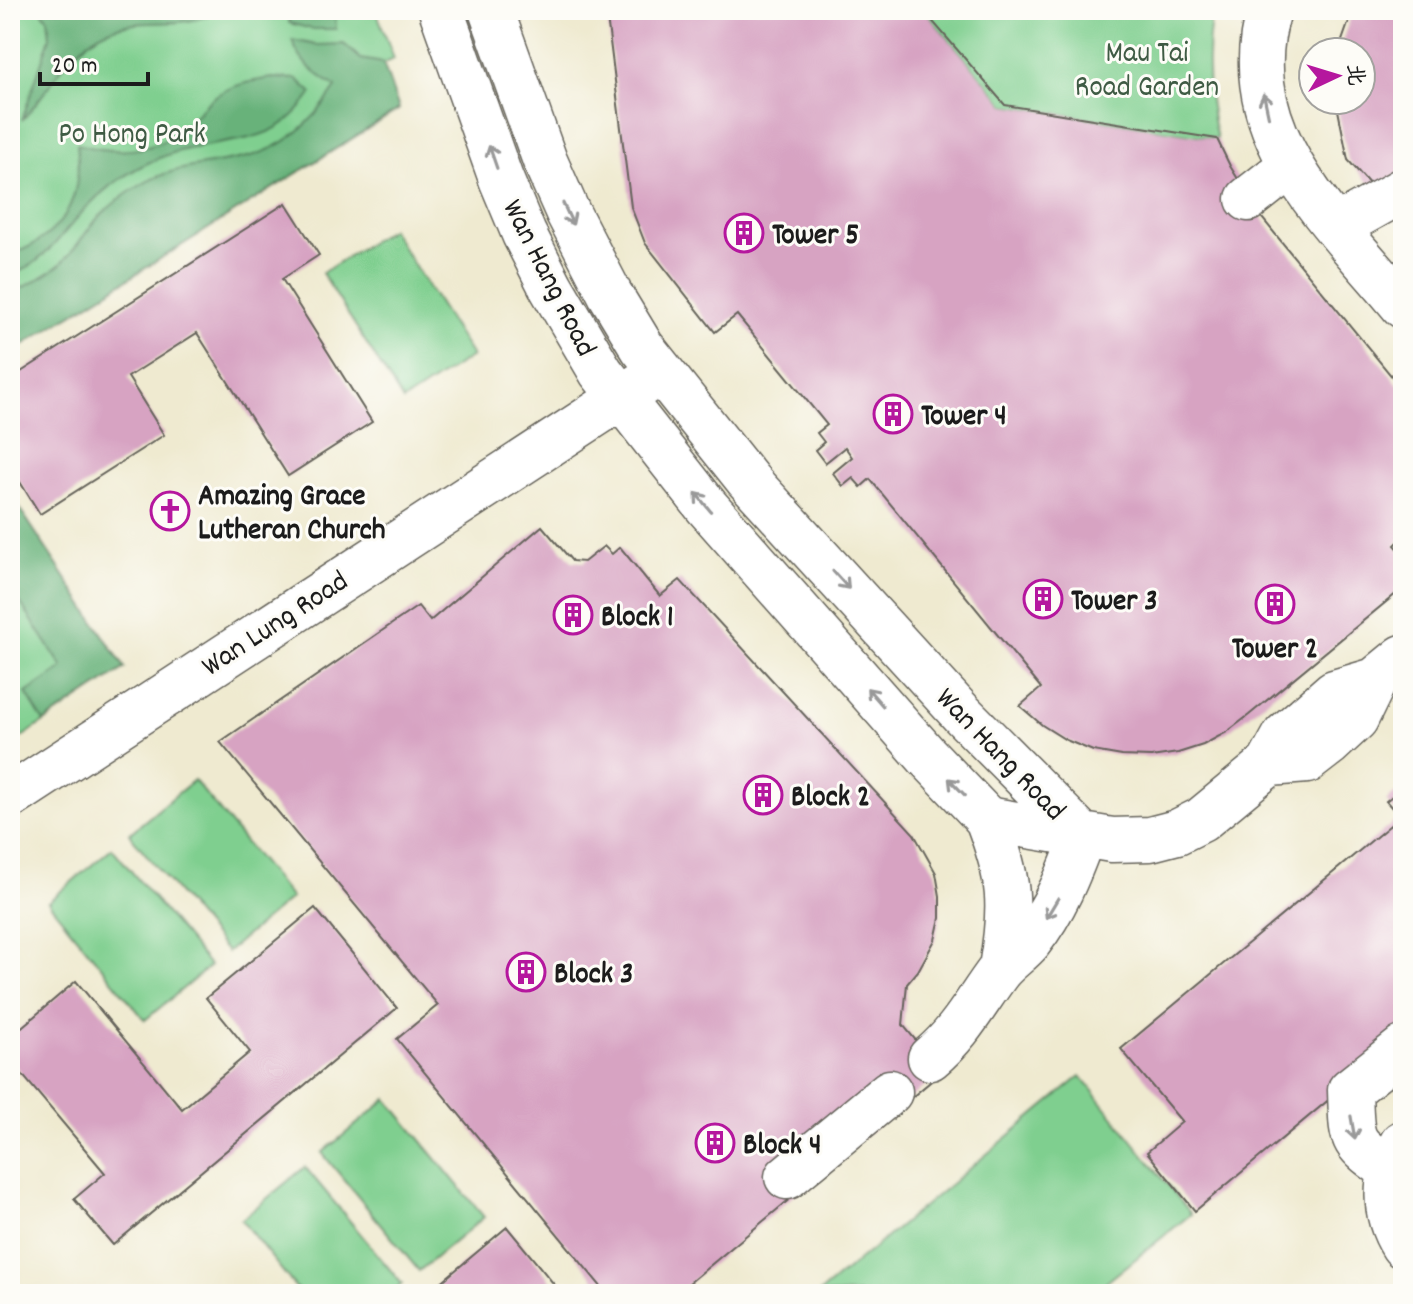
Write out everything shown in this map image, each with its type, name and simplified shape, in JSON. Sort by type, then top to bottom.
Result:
[{"type":"street","name":"Wan Hang Road","points":[[441,10],[501,179],[524,234],[580,338],[620,398],[707,507],[926,755],[987,819],[1083,836]]},
{"type":"street","name":"Wan Hang Road","points":[[491,10],[545,161],[568,213],[621,313],[660,372],[748,480],[961,713],[1083,836]]},
{"type":"street","points":[[1269,10],[1261,49],[1265,107],[1274,135],[1290,166],[1403,306]]},
{"type":"street","points":[[1248,199],[1290,166]]},
{"type":"street","points":[[1337,227],[1403,190]]},
{"type":"street","name":"Wan Lung Road","points":[[10,797],[146,705],[660,372]]},
{"type":"street","points":[[930,1058],[953,1039],[1001,968],[1027,945],[1040,928],[1067,879],[1083,836],[1112,840],[1150,839],[1177,832],[1201,820],[1269,764],[1307,761],[1329,744],[1356,719],[1389,668]]},
{"type":"street","points":[[987,819],[1004,861],[1008,889],[1009,921],[1001,968]]},
{"type":"street","points":[[1403,1048],[1350,1090],[1352,1134],[1360,1148],[1397,1156],[1385,1202],[1403,1246]]},
{"type":"street","points":[[787,1177],[890,1092]]},
{"type":"green space","name":"Po Hong Park","points":[[10,10],[376,10],[394,59],[383,64],[399,109],[10,353]]},
{"type":"green space","points":[[41,10],[220,10],[192,20],[134,24],[106,31],[69,59],[22,120],[50,37],[48,19]]},
{"type":"green space","points":[[290,10],[335,10],[336,29],[312,29],[289,23]]},
{"type":"green space","name":"Mau Tai Road Garden","points":[[923,10],[1161,10],[1211,18],[1208,78],[1217,139],[1005,105]]},
{"type":"green space","points":[[292,40],[317,45],[344,44],[361,59],[383,63],[399,109],[10,353],[10,293],[58,266],[97,219],[118,200],[166,173],[247,157],[275,147],[299,131],[319,111],[336,87],[304,62]]},
{"type":"green space","points":[[272,78],[297,79],[312,93],[287,121],[260,135],[179,151],[136,169],[98,196],[44,255],[10,276],[10,255],[44,237],[66,213],[77,182],[77,144],[107,150],[150,146],[176,134],[210,100],[227,89]]},
{"type":"green space","points":[[391,229],[472,356],[403,401],[322,273]]},
{"type":"green space","points":[[10,494],[125,668],[10,745]]},
{"type":"green space","points":[[10,494],[125,668],[44,722],[26,693],[63,668],[10,587]]},
{"type":"green space","points":[[194,780],[291,898],[227,952],[129,834]]},
{"type":"green space","points":[[112,848],[210,966],[145,1020],[48,902]]},
{"type":"green space","points":[[1081,1076],[1191,1214],[1092,1294],[818,1294]]},
{"type":"green space","points":[[387,1099],[484,1217],[419,1271],[322,1153]]},
{"type":"green space","points":[[305,1167],[402,1284],[391,1294],[301,1294],[241,1220]]},
{"type":"building","points":[[606,10],[923,10],[1005,105],[1217,139],[1262,218],[1403,390],[1403,537],[1395,545],[1403,554],[1403,588],[1249,715],[1203,745],[1151,757],[1122,756],[1093,751],[1066,740],[1042,725],[1020,706],[1041,688],[870,479],[861,487],[853,478],[843,486],[833,473],[852,457],[845,447],[825,463],[815,450],[824,442],[817,433],[827,425],[737,315],[715,332],[645,243],[631,207]]},
{"type":"building","points":[[1353,10],[1403,10],[1403,222],[1348,160],[1339,116],[1377,116],[1377,36],[1344,36]]},
{"type":"building","points":[[286,203],[319,255],[282,279],[372,422],[288,476],[197,333],[128,377],[164,435],[40,514],[10,466],[10,379]]},
{"type":"building","points":[[542,526],[572,561],[584,562],[604,546],[612,554],[620,547],[660,596],[680,580],[914,834],[936,873],[940,918],[935,940],[907,984],[903,1025],[942,1072],[676,1294],[607,1294],[397,1039],[438,1005],[220,742],[418,606],[430,621]]},
{"type":"building","points":[[1403,787],[1403,1038],[1195,1211],[1147,1152],[1182,1122],[1121,1049],[1400,817],[1386,801]]},
{"type":"building","points":[[315,908],[397,1008],[113,1245],[74,1199],[105,1173],[10,1060],[10,1037],[76,981],[182,1109],[250,1052],[206,998]]},
{"type":"building","points":[[507,1227],[562,1294],[427,1294]]},
{"type":"place","name":"Tower 5","points":[[744,233]]},
{"type":"place","name":"Tower 4","points":[[893,414]]},
{"type":"place","name":"Amazing Grace Lutheran Church","points":[[170,511]]},
{"type":"place","name":"Tower 3","points":[[1043,599]]},
{"type":"place","name":"Tower 2","points":[[1275,604]]},
{"type":"place","name":"Block 1","points":[[573,615]]},
{"type":"place","name":"Block 2","points":[[763,795]]},
{"type":"place","name":"Block 3","points":[[526,972]]},
{"type":"place","name":"Block 4","points":[[715,1143]]}]
